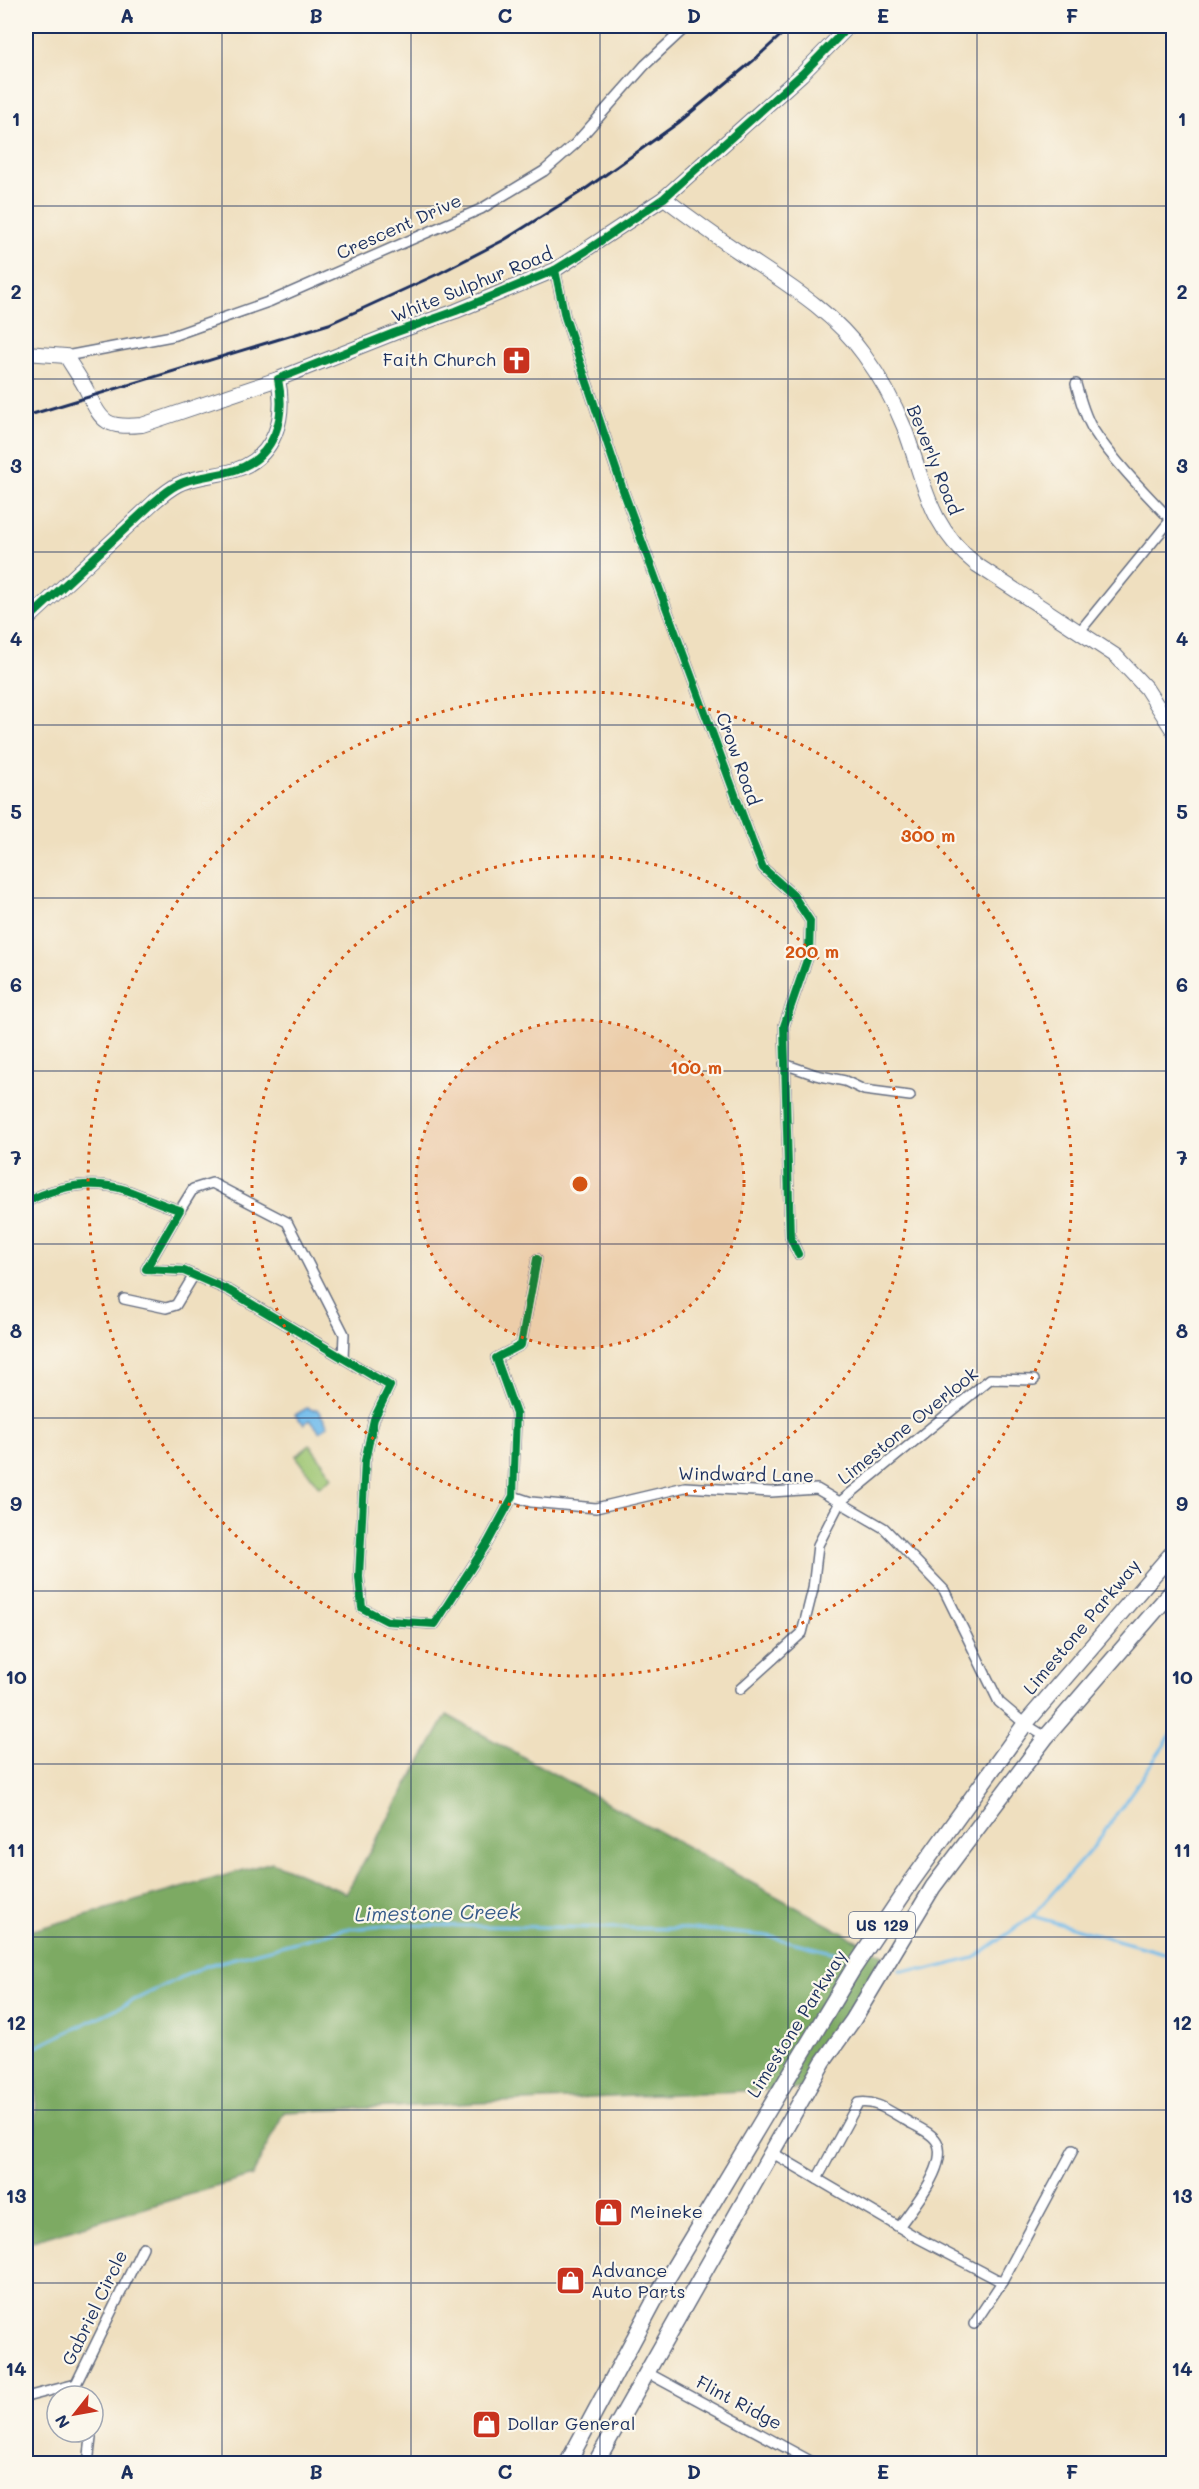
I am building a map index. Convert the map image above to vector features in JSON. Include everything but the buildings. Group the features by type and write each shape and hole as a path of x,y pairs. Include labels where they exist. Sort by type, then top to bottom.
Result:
{"main road":[{"name":"Limestone Parkway","path":"567,2463 658,2294 853,1969 912,1881 1025,1724 1173,1551"},
{"name":"US 129","path":"595,2463 823,2062 854,2020 933,1887 1046,1737 1173,1589"},
{"path":"749,2139 771,2152"}],"street":[{"name":"Crescent Drive","path":"66,356 172,336 271,301 481,209 544,171 575,144 645,65 687,26"},
{"name":"White Sulphur Road","path":"66,356 87,391 96,412 109,423 124,426 142,425 278,379 456,311 555,270 664,198 802,74 849,26"},
{"name":"Beverly Road","path":"664,198 791,287 844,330 878,375 890,399 903,426 925,493 946,536 958,550 977,565 1116,656 1146,688 1173,732"},
{"name":"Crow Road","path":"555,270 565,317 623,490 752,841 763,868 793,895 810,921 809,954 784,1026 790,1237 798,1254"},
{"path":"26,353 66,356"},
{"path":"26,621 154,502 178,484 236,470 249,464 267,450 278,428 283,401 278,379"},
{"path":"1076,384 1092,428 1137,485 1172,518 1080,631"},
{"path":"784,1064 816,1075 845,1081 864,1090 910,1096"},
{"path":"343,1358 345,1334 287,1222 212,1183 193,1189 146,1269 184,1271 230,1291 390,1386 374,1419 365,1461 359,1577 362,1608 387,1622 435,1624 488,1542 513,1496 516,1414 496,1358 521,1345 537,1259"},
{"path":"26,1202 71,1185 98,1185 126,1190 180,1210"},
{"path":"124,1299 166,1308 177,1305 194,1275"},
{"name":"Limestone Overlook","path":"840,1502 990,1379 1034,1380"},
{"name":"Windward Lane","path":"513,1496 531,1502 596,1508 685,1487 771,1492 817,1489 884,1528 944,1590 999,1702 1025,1724 1046,1737"},
{"path":"740,1689 801,1633 813,1589 818,1545 840,1502"},
{"path":"817,2179 858,2103 875,2103 912,2124 938,2143 940,2156 936,2171 899,2227"},
{"path":"974,2324 1002,2282 1073,2150"},
{"path":"771,2152 899,2227 1002,2282"},
{"name":"Gabriel Circle","path":"76,2384 143,2247"},
{"name":"Flint Ridge","path":"646,2372 816,2463"},
{"name":"Gabriel Circle","path":"26,2397 45,2392"},
{"path":"88,2463 90,2444"}],"green space":[{"path":"310,1445 333,1477 319,1487 296,1456"},
{"path":"447,1715 883,1955 806,2088 284,2112 252,2176 26,2243 26,2137 35,2131 37,2081 26,2078 26,1932 272,1862 346,1893"}],"water":[{"path":"307,1408 317,1409 328,1425 320,1432 310,1420 304,1424 295,1415"}],"waterway":[{"path":"899,1970 927,1970 974,1958 1032,1916 1095,1845 1174,1731"},
{"name":"Limestone Creek","path":"1032,1916 1174,1956"},
{"name":"Limestone Creek","path":"26,2052 205,1966 345,1929 400,1925 695,1929 767,1936 836,1953"}],"railway":[{"path":"26,416 329,324 440,273 504,240 584,190 678,123 791,26"}],"cycle path":[{"path":"26,621 168,491 190,480 235,470 260,456 269,446 279,421 278,379 456,311 555,270 586,251 664,198 802,74 849,26"},
{"path":"555,270 565,317 623,490 752,841 763,868 793,895 810,921 809,954 784,1026 790,1237 798,1254"},
{"path":"26,1202 62,1188 100,1185 126,1190 180,1210 146,1269 184,1271 230,1291 390,1386 374,1419 365,1461 359,1577 362,1608 387,1621 435,1624 488,1542 513,1496 516,1414 496,1358 521,1345 537,1259"}],"place":[{"name":"Faith Church","path":"517,360"},
{"name":"Meineke","path":"609,2212"},
{"name":"Advance Auto Parts","path":"570,2281"},
{"name":"Dollar General","path":"486,2424"}]}
